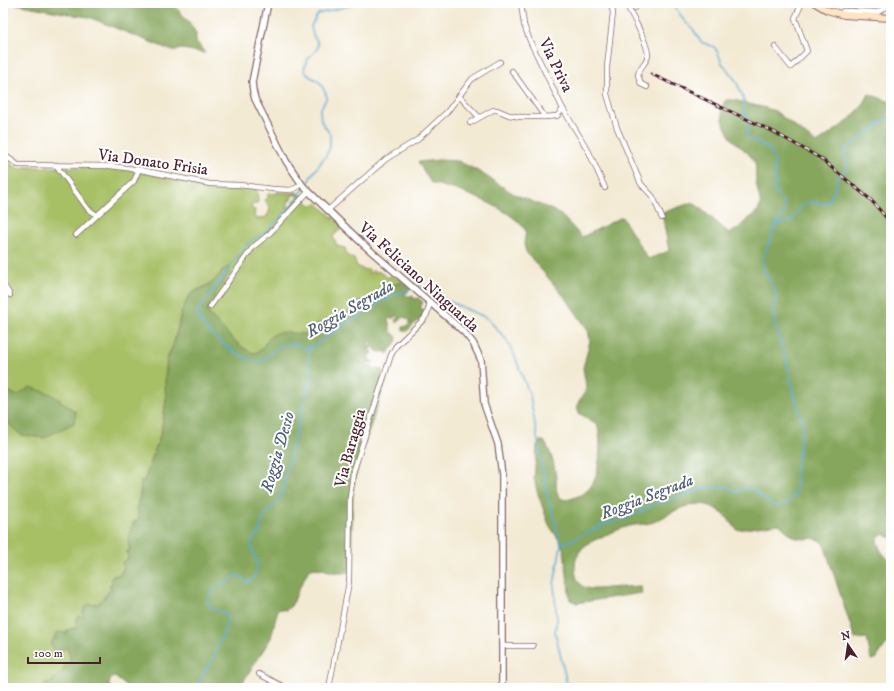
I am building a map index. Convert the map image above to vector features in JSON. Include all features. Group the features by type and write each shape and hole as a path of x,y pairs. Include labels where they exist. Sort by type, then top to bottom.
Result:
{"main road":[{"path":"815,3 827,10 840,14 891,18"}],"street":[{"name":"Via Feliciano Ninguarda","path":"268,3 252,82 253,91 255,99 286,161 305,188 364,245 464,332 473,343 481,360 484,404 498,444 502,475 502,688"},
{"name":"Via Priva","path":"521,3 524,25 530,41 563,109 556,116 546,117"},
{"path":"611,3 613,13 607,67 607,94 617,128 641,184 653,197 662,218"},
{"path":"626,3 647,48 648,55 638,75 641,84 647,87"},
{"path":"632,3 635,8 640,3"},
{"path":"775,47 791,68 807,51 795,18 802,3"},
{"path":"840,14 844,11 878,12 885,8 886,3"},
{"path":"328,210 386,159 417,140 447,112 472,79 500,62"},
{"path":"512,71 546,117"},
{"path":"459,96 479,117"},
{"path":"563,109 589,152 605,188"},
{"path":"470,123 493,110 498,110 509,115 521,117 546,117"},
{"name":"Via Donato Frisia","path":"3,154 18,165 111,166 139,169 210,184 290,190 305,188"},
{"path":"56,165 88,209 97,215"},
{"path":"76,235 134,181 139,169"},
{"path":"210,307 254,247 269,234 305,188"},
{"path":"3,284 10,295"},
{"name":"Via Baraggia","path":"328,688 349,582 350,498 353,473 391,355 396,346 424,319 430,302"},
{"path":"502,646 533,646"},
{"path":"259,674 286,688"}],"green space":[{"path":"11,3 172,3 189,22 196,33 196,41 205,53 182,49 173,51 89,17"},
{"path":"869,94 891,102 891,538 883,534 879,536 877,541 881,551 891,563 891,640 876,659 871,660 867,638 855,639 824,545 821,542 815,539 797,538 779,524 737,530 724,515 716,509 700,504 686,506 653,522 625,527 593,541 579,552 575,565 576,573 577,579 584,587 594,589 641,586 642,593 577,603 570,600 564,550 549,525 534,478 537,446 540,441 544,441 551,454 555,469 557,492 562,499 571,499 586,492 593,483 596,475 600,448 599,431 597,424 579,413 577,406 585,392 586,386 583,368 590,341 588,330 567,300 526,252 524,244 526,231 518,222 508,214 483,200 431,183 418,162 439,160 458,161 478,171 514,194 555,211 562,216 582,237 622,217 648,259 669,251 662,213 693,202 729,233 739,228 760,207 755,163 749,155 732,139 723,120 722,109 726,100 733,100 775,111 816,143 848,121 863,105"},
{"path":"3,159 19,169 25,167 126,168 173,179 203,189 231,186 256,189 258,202 251,205 252,209 255,210 254,216 258,219 267,216 269,212 270,207 265,200 269,198 267,195 270,193 277,194 277,192 292,193 296,191 295,192 298,193 298,195 292,195 287,207 292,206 301,195 306,197 305,201 312,205 317,203 342,226 342,229 333,237 337,246 345,248 348,255 354,259 357,266 364,270 369,269 369,274 373,270 375,273 378,271 389,278 391,275 392,277 401,279 402,282 393,285 388,292 381,293 368,301 349,308 352,311 335,320 317,324 313,331 302,334 280,333 273,335 256,353 250,352 239,346 207,313 209,305 230,271 189,296 181,314 174,343 167,359 165,387 166,401 161,433 144,481 141,481 140,496 137,506 139,519 133,523 128,541 130,550 127,551 128,560 119,576 113,576 112,585 110,585 111,589 98,604 94,603 85,617 76,620 77,628 72,628 51,645 53,649 67,647 71,661 64,667 64,670 53,679 53,683 46,684 44,688 3,688"},
{"path":"230,266 230,271 207,310 233,339 242,347 253,353 260,351 270,337 277,333 283,332 302,334 313,331 317,324 335,320 336,314 340,311 346,313 352,311 349,308 353,305 359,304 359,301 368,301 381,293 388,292 392,285 402,282 407,284 410,289 404,296 413,296 414,299 418,298 423,302 420,308 425,310 423,316 406,332 403,330 403,327 410,325 411,323 408,323 411,321 404,317 397,323 395,320 398,316 396,315 394,318 389,318 388,321 390,324 390,331 396,336 397,340 388,354 385,352 387,349 384,352 378,352 371,345 373,342 367,342 372,348 368,349 373,353 368,356 371,361 374,362 372,364 363,360 359,362 367,363 367,366 382,370 386,381 360,457 353,489 351,571 339,573 317,568 308,571 291,606 286,610 278,609 271,638 239,688 126,688 126,686 115,677 111,678 109,684 112,688 44,688 46,684 53,683 53,679 64,670 64,667 71,661 67,647 64,650 59,649 58,653 53,653 51,642 54,638 57,640 54,635 60,632 67,634 67,630 77,628 76,620 78,616 84,617 83,612 86,606 89,604 98,604 101,601 111,589 109,585 112,585 111,578 117,575 119,576 124,568 122,562 128,559 127,551 130,550 128,541 133,523 139,519 137,506 140,496 141,481 144,481 161,433 166,401 165,378 167,359 174,343 181,314 187,300 194,292 212,283 222,271"},
{"path":"30,387 51,394 76,412 74,423 44,438 21,435 3,419 3,388 17,396"}],"waterway":[{"name":"Roggia Segrada","path":"307,186 311,176 327,154 330,147 330,134 321,121 320,110 327,97 324,89 317,80 310,77 304,70 307,60 318,46 311,26 318,14 359,3"},
{"path":"561,545 605,524 625,519 654,505 705,488 727,487 737,492 745,488 753,490 774,506 781,506 796,494 796,471 803,424 793,392 787,362 775,325 773,310 776,296 775,291 763,267 763,258 776,225 784,213 785,206 775,191 774,159 768,149 746,136 749,125 743,97 736,81 722,63 714,47 701,42 693,29 685,22 674,3"},
{"path":"776,225 791,221 801,207 806,203 827,203 834,192 838,177 848,167 845,158 845,150 880,124 891,118"},
{"name":"Roggia Segrada","path":"304,189 287,211 268,230 247,244 197,312 200,320 206,328 221,343 240,355 257,362 266,358 279,346 285,344 294,344 309,349"},
{"name":"Roggia Segrada","path":"414,287 417,286 425,288 450,302 487,318 506,339 514,354 530,396 547,493 561,545 554,585 557,620 555,632 568,688"},
{"name":"Roggia Segrada","path":"309,349 380,302 411,288"},
{"name":"Roggia Desio","path":"195,688 214,654 222,637 228,618 222,612 213,609 208,605 209,596 218,585 229,582 236,575 241,577 247,583 253,579 256,573 257,564 251,542 259,532 264,516 277,503 283,490 293,443 310,382 311,374 309,349"}],"railway":[{"path":"651,74 772,131 820,158 871,200 891,223"}]}
